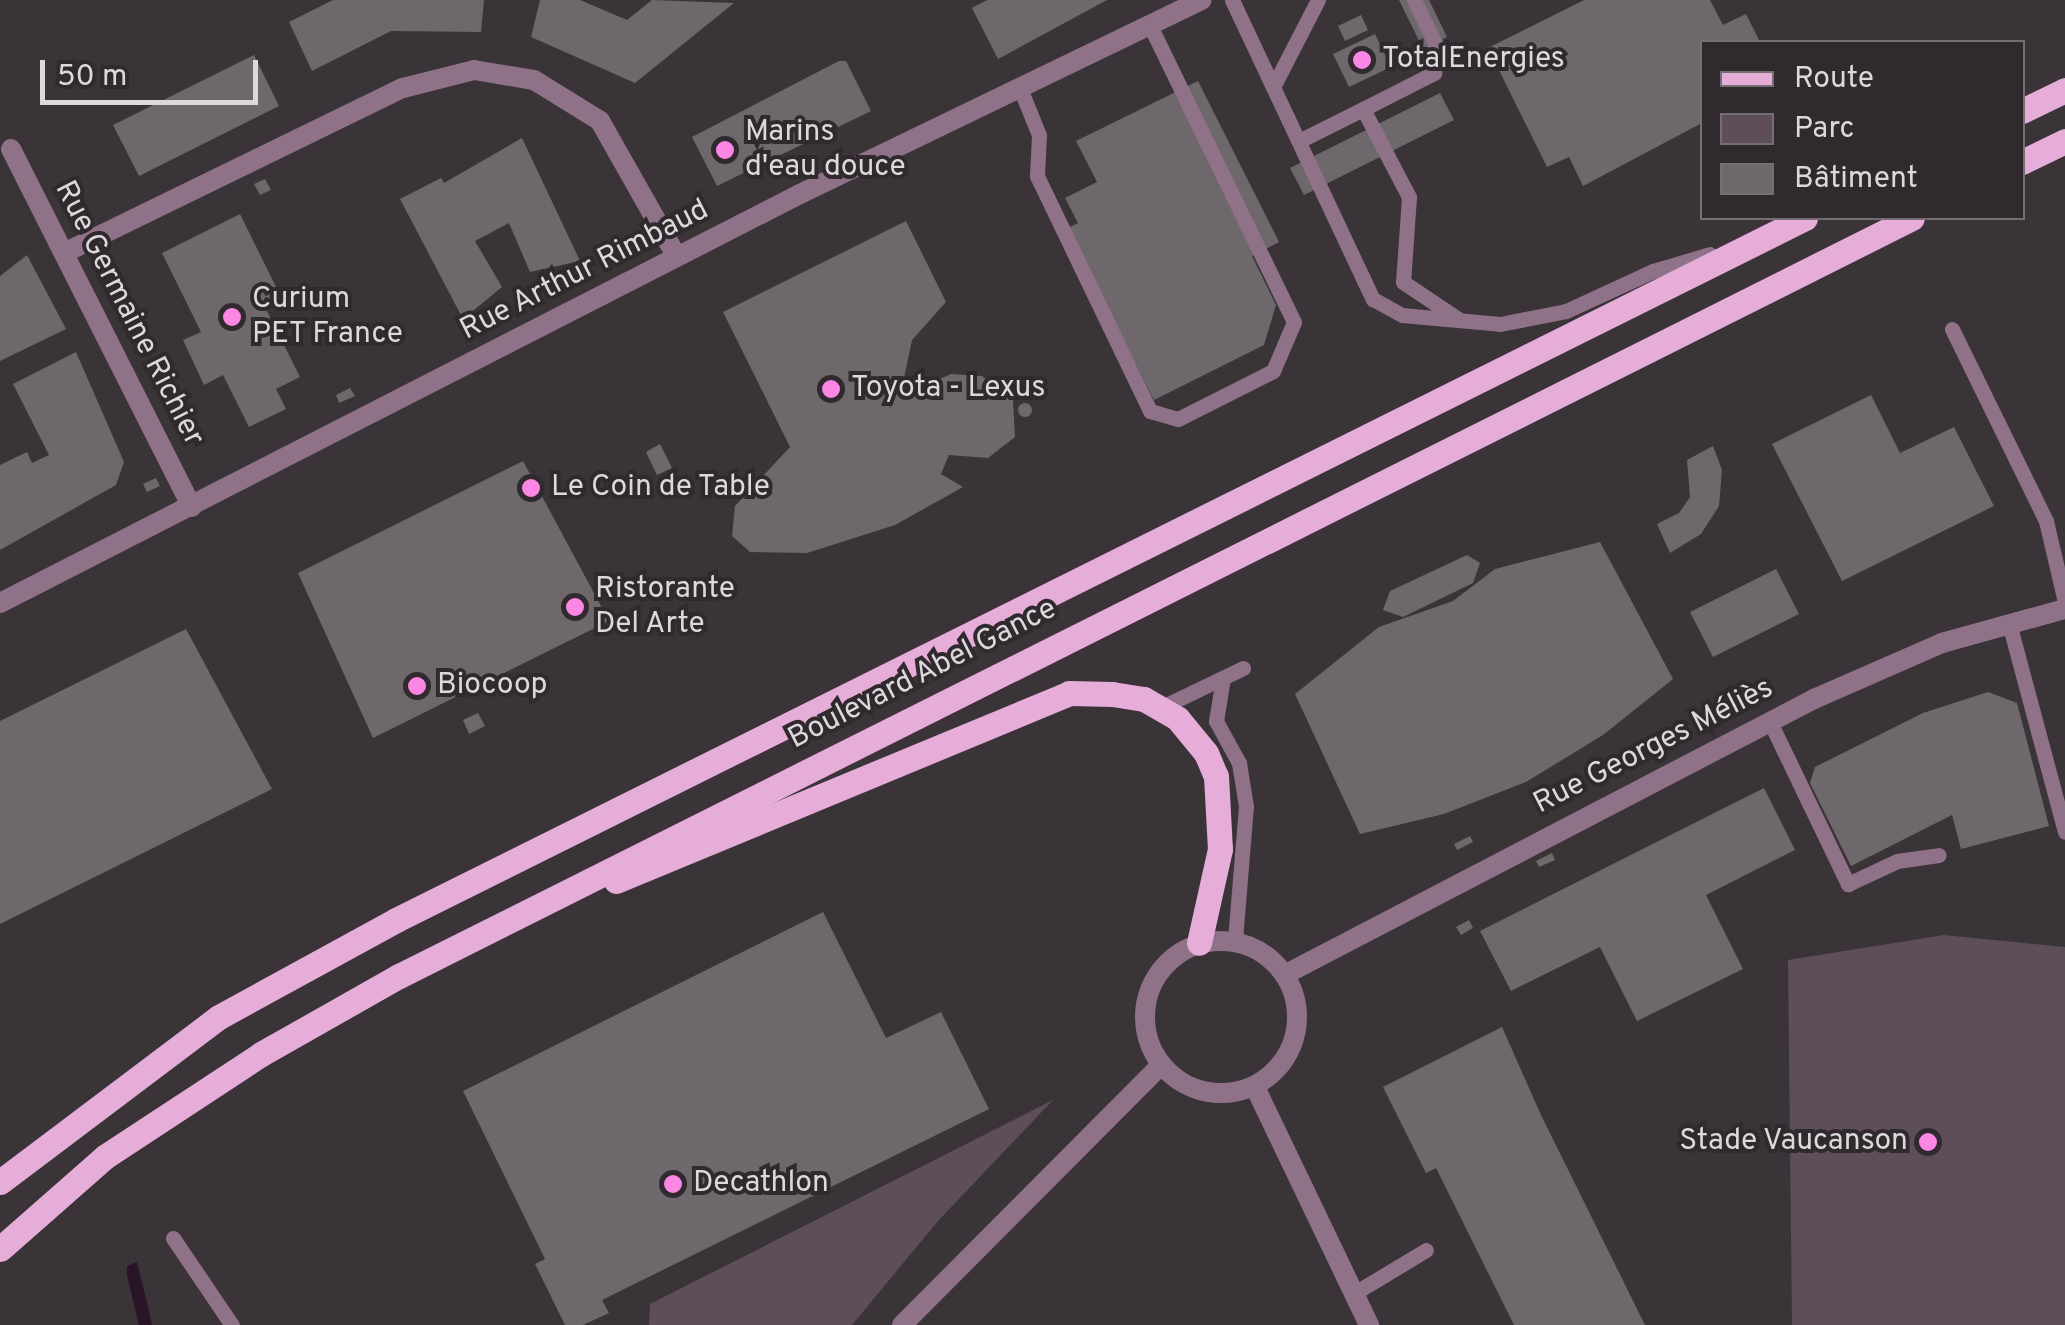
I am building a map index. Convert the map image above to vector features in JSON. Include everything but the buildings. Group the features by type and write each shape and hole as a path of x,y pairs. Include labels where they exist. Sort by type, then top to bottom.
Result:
{"main road":[{"path":"2025,110 2065,90"},
{"path":"2025,161 2065,141"},
{"name":"Boulevard Abel Gance","path":"0,1182 219,1016 396,920 1802,220"},
{"name":"Boulevard Abel Gance","path":"0,1250 106,1156 261,1054 489,928 1908,220"},
{"path":"489,928 738,834 1069,693 1112,694 1162,707 1206,752 1222,810 1213,894 1198,943"}],"street":[{"name":"Rue Arthur Rimbaud","path":"0,603 677,257 1202,0"},
{"path":"64,253 403,88 474,70 534,80 600,120 677,257"},
{"name":"Rue Germaine Richier","path":"12,149 192,507"},
{"name":"Rue Georges Méliès","path":"1286,974 1885,666 2065,606"},
{"path":"1235,941 1255,947 1286,974 1298,1004 1296,1037 1281,1066 1254,1087 1204,1092 1161,1065 1146,1036 1145,1003 1158,972 1198,943 1235,941"},
{"path":"902,1325 1161,1065"},
{"path":"1254,1087 1368,1325"}],"lane":[{"path":"1273,86 1318,0"},
{"path":"1299,141 1434,73 1435,43 1414,0"},
{"path":"1235,4 1373,299 1402,315 1500,324 1566,311 1653,271 1758,241"},
{"path":"1020,88 1039,135 1038,176 1150,411 1178,418 1273,371 1294,322 1150,25"},
{"path":"1363,109 1409,197 1403,282 1462,321"},
{"path":"1952,329 2046,521 2065,606"},
{"path":"2009,623 2065,832"},
{"path":"1162,707 1244,668"},
{"path":"1223,678 1216,720 1239,763 1246,806 1235,941"},
{"path":"1771,724 1848,884 1897,861 1938,856"},
{"path":"173,1238 232,1325"},
{"path":"1353,1294 1426,1250"}],"green space":[{"name":"Stade Vaucanson","path":"1944,935 2065,947 2065,1325 1792,1325 1788,960"},
{"path":"1053,1100 939,1220 852,1325 649,1325 650,1304"}],"shaded area":[{"path":"137,1262 152,1325 139,1325 127,1275 127,1266"}],"place":[{"name":"TotalEnergies","path":"1362,60"},
{"name":"Marins d'eau douce","path":"725,150"},
{"name":"Curium PET France","path":"232,317"},
{"name":"Toyota - Lexus","path":"831,389"},
{"name":"Le Coin de Table","path":"531,488"},
{"name":"Ristorante Del Arte","path":"575,607"},
{"name":"Biocoop","path":"417,686"},
{"name":"Stade Vaucanson","path":"1928,1142"},
{"name":"Decathlon","path":"673,1184"}]}
